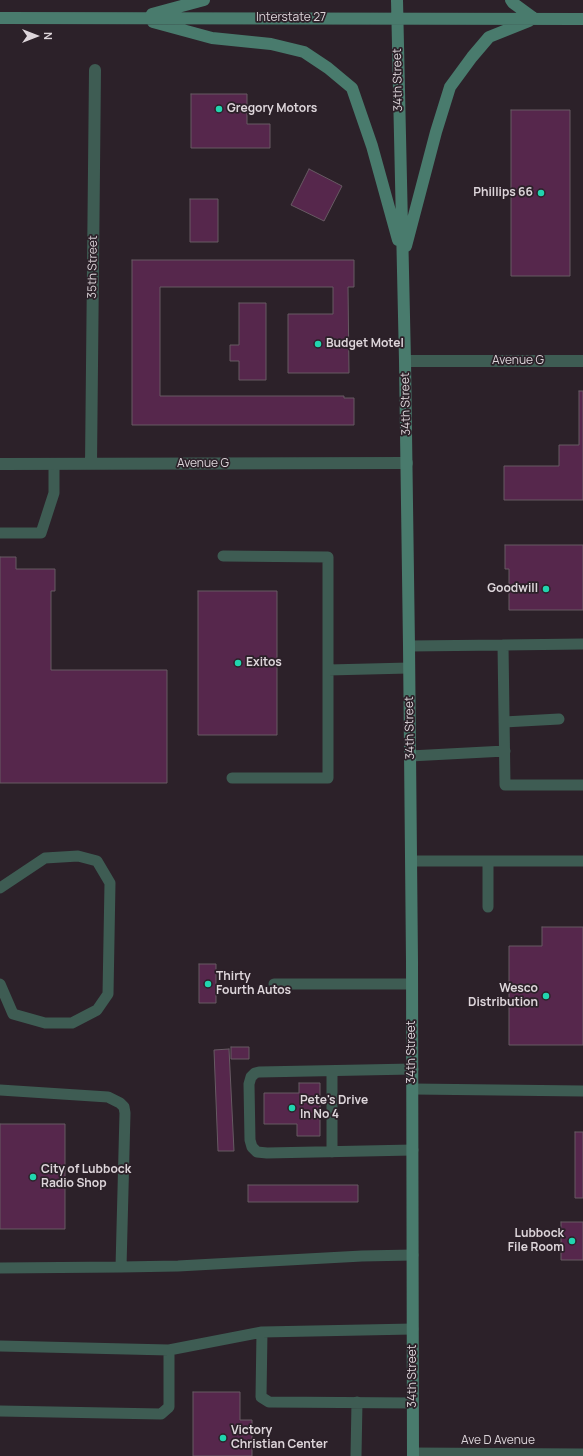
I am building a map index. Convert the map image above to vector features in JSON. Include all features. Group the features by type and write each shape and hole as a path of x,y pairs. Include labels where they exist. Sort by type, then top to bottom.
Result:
{"main road":[{"path":"136,18 204,0"},
{"name":"34th Street","path":"397,0 405,361 409,646 412,984 413,1455"},
{"path":"511,0 535,19"},
{"name":"Interstate 27","path":"0,18 583,19"},
{"path":"136,18 212,38 271,44 304,52 328,68 352,88 372,146 403,259"},
{"path":"403,259 436,132 450,87 489,37 535,19"}],"street":[{"name":"35th Street","path":"91,464 95,70"},
{"name":"Avenue G","path":"405,361 583,361"},
{"name":"Avenue G","path":"0,464 406,463"}],"lane":[{"path":"0,533 41,533 54,493 54,464"},
{"path":"223,556 328,557 328,778 232,778"},
{"path":"409,646 583,644"},
{"path":"503,645 505,785 583,785"},
{"path":"328,670 409,668"},
{"path":"504,722 559,719"},
{"path":"410,756 505,751"},
{"path":"0,888 45,858 78,856 97,861 110,883 108,994 97,1010 72,1023 45,1023 13,1014 0,984"},
{"path":"411,861 583,861"},
{"path":"488,861 488,907"},
{"path":"274,984 412,984"},
{"path":"412,1069 259,1072 251,1077 249,1084 250,1140 252,1147 257,1152 412,1150"},
{"path":"332,1071 332,1152"},
{"path":"412,1089 583,1091"},
{"path":"0,1090 108,1097 120,1103 124,1108 121,1267"},
{"path":"0,1268 178,1266 362,1256 412,1255"},
{"path":"0,1346 169,1350 262,1332 413,1329"},
{"path":"262,1332 261,1397 269,1402 413,1402"},
{"path":"0,1411 161,1414 169,1407 169,1350"},
{"path":"356,1456 357,1402"},
{"name":"Ave D Avenue","path":"413,1455 583,1454"}],"building":[{"name":"Gregory Motors","path":"191,94 247,94 247,124 270,124 270,148 191,148"},
{"name":"Phillips 66","path":"511,110 570,110 570,276 511,276"},
{"path":"309,169 342,186 324,221 291,205"},
{"path":"190,199 218,199 218,242 190,242"},
{"name":"Budget Motel","path":"132,260 354,260 354,287 348,287 349,373 288,373 288,314 333,314 333,287 160,287 160,396 344,396 344,398 354,398 354,425 132,425"},
{"path":"239,303 266,303 266,380 239,380 239,361 230,361 230,345 239,345"},
{"path":"579,391 583,391 583,500 504,500 504,466 559,466 559,445 579,445"},
{"name":"Goodwill","path":"505,545 583,545 583,610 509,610 509,569 505,569"},
{"path":"0,557 16,557 16,569 55,569 55,591 51,591 51,670 167,670 167,783 0,783"},
{"name":"Exitos","path":"198,591 277,591 277,735 198,735"},
{"name":"Wesco Distribution","path":"542,927 583,927 583,1045 509,1045 509,946 542,946"},
{"name":"Thirty Fourth Autos","path":"199,964 216,964 216,1003 199,1003"},
{"path":"231,1047 249,1047 249,1059 231,1059"},
{"path":"229,1049 234,1151 218,1151 214,1050"},
{"name":"Pete's Drive In No 4","path":"299,1083 320,1083 320,1136 297,1136 297,1124 264,1124 264,1093 299,1093"},
{"name":"City of Lubbock Radio Shop","path":"0,1124 65,1124 65,1229 0,1229"},
{"path":"575,1132 583,1132 583,1198 575,1198"},
{"path":"248,1185 358,1185 358,1202 248,1202"},
{"name":"Lubbock File Room","path":"561,1222 583,1222 583,1260 561,1260"},
{"name":"Victory Christian Center","path":"193,1392 240,1392 240,1420 252,1420 252,1456 193,1456"}],"place":[{"name":"Gregory Motors","path":"219,109"},
{"name":"Phillips 66","path":"541,193"},
{"name":"Budget Motel","path":"318,344"},
{"name":"Goodwill","path":"546,589"},
{"name":"Exitos","path":"238,663"},
{"name":"Thirty Fourth Autos","path":"208,984"},
{"name":"Wesco Distribution","path":"546,996"},
{"name":"Pete's Drive In No 4","path":"292,1108"},
{"name":"City of Lubbock Radio Shop","path":"33,1177"},
{"name":"Lubbock File Room","path":"572,1241"},
{"name":"Victory Christian Center","path":"223,1438"}]}
